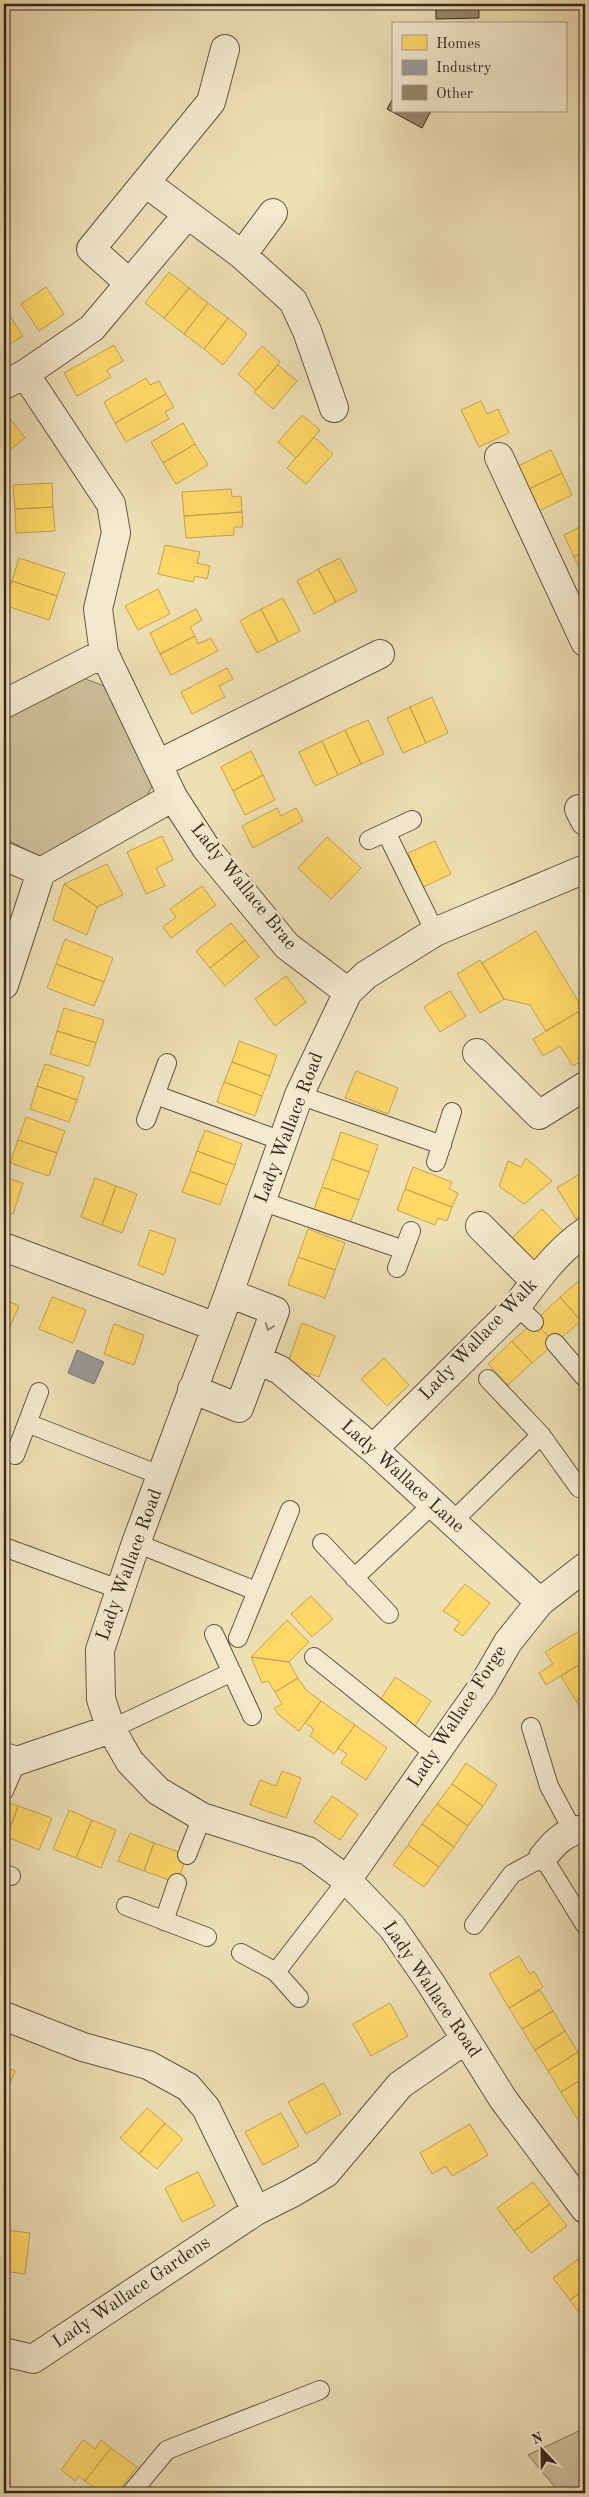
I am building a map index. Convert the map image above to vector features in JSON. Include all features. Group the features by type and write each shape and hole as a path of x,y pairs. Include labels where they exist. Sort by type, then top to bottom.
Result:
{"street":[{"path":"129,283 91,249 211,102 225,49"},
{"path":"146,183 242,254 293,301 307,331 334,408"},
{"path":"242,254 273,213"},
{"path":"14,379 92,328 187,215"},
{"name":"Lady Wallace Brae","path":"14,379 111,504 116,533 98,609 104,653 173,797 206,848 287,946 348,992"},
{"path":"499,457 582,625"},
{"path":"4,704 104,653"},
{"path":"158,764 380,654"},
{"path":"4,985 41,872 173,797"},
{"path":"4,856 41,872"},
{"name":"Lady Wallace Road","path":"581,2194 503,2099 392,1927 348,1880 308,1851 202,1816 158,1791 130,1762 111,1730 101,1699 100,1650 136,1543 229,1293 299,1095 348,992 366,975 434,932 585,869"},
{"path":"477,1053 539,1115 585,1086"},
{"path":"480,1226 535,1281"},
{"name":"Lady Wallace Walk","path":"373,1449 525,1314 535,1281 576,1238 585,1232"},
{"path":"4,1247 216,1327"},
{"path":"192,1389 238,1408 258,1360 275,1311 229,1293"},
{"name":"Lady Wallace Lane","path":"258,1360 280,1370 373,1449 540,1602"},
{"name":"Lady Wallace Forge","path":"348,1880 482,1686 508,1642 540,1602 585,1568"},
{"path":"10,1759 111,1730"},
{"path":"543,1857 556,1841 579,1830"},
{"path":"4,2016 83,2047 148,2065 188,2087 206,2108 256,2211"},
{"name":"Lady Wallace Gardens","path":"4,2352 33,2359 256,2211 326,2173 400,2085 465,2040"}],"lane":[{"path":"369,840 412,820"},
{"path":"386,832 434,932"},
{"path":"146,1120 167,1063"},
{"path":"156,1095 282,1141"},
{"path":"299,1095 442,1145"},
{"path":"436,1162 452,1112"},
{"path":"261,1201 404,1250"},
{"path":"397,1268 412,1231"},
{"path":"555,1344 585,1378"},
{"path":"488,1379 542,1435 579,1488"},
{"path":"15,1455 39,1392"},
{"path":"27,1423 162,1476"},
{"path":"354,1578 443,1513 542,1435"},
{"path":"238,1638 290,1510"},
{"path":"136,1543 256,1591"},
{"path":"322,1543 389,1614"},
{"path":"4,1547 121,1590"},
{"path":"214,1634 252,1716"},
{"path":"314,1657 435,1754"},
{"path":"111,1730 232,1672"},
{"path":"531,1727 549,1786 579,1830"},
{"path":"4,1791 10,1759"},
{"path":"187,1855 202,1816"},
{"path":"474,1925 512,1874 543,1857 585,1924"},
{"path":"276,1972 348,1880"},
{"path":"164,1921 177,1883"},
{"path":"126,1906 207,1937"},
{"path":"241,1953 276,1972 299,1998"},
{"path":"130,2493 167,2450 320,2390"}],"shaded area":[{"path":"83,678 107,687 156,777 143,805 40,857 4,838 4,719"},
{"path":"585,2428 585,2493 560,2493 528,2455"}],"building: Homes":[{"path":"169,272 189,288 164,318 145,303"},
{"path":"46,287 64,314 39,331 21,304"},
{"path":"189,288 208,303 184,334 164,318"},
{"path":"208,303 228,318 204,349 184,334"},
{"path":"4,307 23,336 4,348"},
{"path":"228,318 247,334 223,365 204,349"},
{"path":"114,345 123,361 107,370 111,377 77,396 64,373"},
{"path":"262,346 280,362 256,390 238,374"},
{"path":"278,365 297,381 273,409 254,392"},
{"path":"146,378 150,385 159,381 166,394 115,423 104,402"},
{"path":"166,394 174,407 165,412 169,419 126,442 115,423"},
{"path":"481,401 487,414 498,409 509,433 479,447 461,410"},
{"path":"5,412 25,438 6,453 4,450"},
{"path":"302,415 320,430 296,458 278,442"},
{"path":"183,423 195,444 163,463 151,442"},
{"path":"314,437 333,454 306,484 287,468"},
{"path":"195,444 208,465 176,484 163,463"},
{"path":"551,450 562,473 529,489 518,466"},
{"path":"562,473 572,495 539,511 529,489"},
{"path":"52,483 53,507 15,509 13,485"},
{"path":"231,489 232,497 241,496 242,512 184,516 182,492"},
{"path":"53,507 55,531 16,533 15,509"},
{"path":"242,512 243,527 234,527 234,535 186,538 184,516"},
{"path":"585,524 585,551 574,557 564,535"},
{"path":"165,545 200,552 197,563 210,566 207,579 195,576 193,582 158,574"},
{"path":"585,551 585,579 574,557"},
{"path":"19,558 65,573 57,596 12,581"},
{"path":"340,558 357,591 336,602 318,569"},
{"path":"318,569 336,602 314,614 297,581"},
{"path":"12,581 57,596 49,620 4,605"},
{"path":"158,589 170,614 138,630 125,606"},
{"path":"283,598 300,631 278,642 261,609"},
{"path":"196,609 202,620 190,627 195,636 160,654 150,633"},
{"path":"261,609 278,642 257,653 240,621"},
{"path":"195,636 198,644 211,638 218,651 171,675 160,654"},
{"path":"227,668 233,679 219,686 225,697 192,714 181,692"},
{"path":"432,697 448,733 426,743 410,707"},
{"path":"410,707 426,743 403,753 387,718"},
{"path":"368,720 384,754 361,764 345,730"},
{"path":"345,730 361,764 338,775 322,741"},
{"path":"322,741 338,775 315,786 299,752"},
{"path":"251,751 263,775 233,791 221,767"},
{"path":"263,775 275,800 245,815 233,791"},
{"path":"277,808 281,816 296,808 303,821 253,848 242,826"},
{"path":"162,836 173,860 156,868 165,886 146,894 127,852"},
{"path":"327,837 361,868 331,899 298,868"},
{"path":"435,841 451,874 423,887 408,853"},
{"path":"107,864 123,895 97,907 64,884"},
{"path":"64,884 97,907 87,935 53,920"},
{"path":"202,886 216,905 171,938 163,927 176,917 170,909"},
{"path":"231,923 245,940 210,968 196,951"},
{"path":"536,931 583,1009 546,1031 530,1005 504,999 482,963"},
{"path":"65,939 113,958 104,982 56,964"},
{"path":"245,940 259,957 225,986 210,968"},
{"path":"480,960 504,999 480,1013 457,974"},
{"path":"56,964 104,982 94,1006 47,988"},
{"path":"286,976 306,1002 275,1026 255,999"},
{"path":"450,991 466,1016 440,1032 424,1007"},
{"path":"64,1008 104,1020 96,1043 57,1031"},
{"path":"583,1009 585,1013 585,1059 573,1066 560,1046 543,1056 533,1039"},
{"path":"57,1031 96,1043 89,1066 50,1054"},
{"path":"239,1041 277,1055 270,1076 232,1062"},
{"path":"232,1062 270,1076 262,1096 224,1082"},
{"path":"45,1064 84,1077 77,1100 37,1086"},
{"path":"356,1071 398,1088 388,1114 345,1098"},
{"path":"224,1082 262,1096 255,1116 217,1102"},
{"path":"37,1086 77,1100 69,1122 30,1109"},
{"path":"26,1117 65,1131 57,1153 18,1140"},
{"path":"205,1130 242,1144 235,1165 197,1151"},
{"path":"341,1132 378,1145 369,1172 332,1159"},
{"path":"18,1140 57,1153 49,1176 10,1163"},
{"path":"197,1151 235,1165 227,1185 190,1171"},
{"path":"526,1158 552,1181 524,1204 499,1186 508,1161 521,1167"},
{"path":"332,1159 369,1172 359,1200 322,1187"},
{"path":"413,1167 452,1182 449,1189 458,1193 452,1207 405,1189"},
{"path":"190,1171 227,1185 220,1205 182,1192"},
{"path":"583,1172 585,1175 585,1213 576,1219 557,1188"},
{"path":"4,1177 23,1183 13,1214 4,1211"},
{"path":"95,1178 116,1186 102,1225 81,1217"},
{"path":"116,1186 137,1194 122,1233 102,1225"},
{"path":"322,1187 359,1200 348,1228 312,1215"},
{"path":"405,1189 452,1207 447,1221 438,1218 435,1225 397,1210"},
{"path":"542,1209 563,1231 533,1261 511,1239"},
{"path":"308,1229 345,1243 335,1270 298,1257"},
{"path":"150,1230 176,1239 164,1275 138,1265"},
{"path":"298,1257 335,1270 325,1298 288,1285"},
{"path":"581,1279 585,1283 585,1317 581,1321 560,1297"},
{"path":"52,1297 86,1310 73,1343 39,1329"},
{"path":"560,1297 581,1321 555,1343 534,1322"},
{"path":"4,1299 19,1306 4,1341"},
{"path":"534,1322 555,1343 532,1363 512,1341"},
{"path":"302,1323 335,1336 319,1377 287,1365"},
{"path":"114,1324 144,1335 134,1365 104,1354"},
{"path":"512,1341 532,1363 508,1385 488,1364"},
{"path":"384,1358 409,1385 387,1406 361,1379"},
{"path":"465,1584 490,1603 463,1636 454,1630 460,1622 443,1611"},
{"path":"311,1596 333,1619 312,1637 291,1614"},
{"path":"287,1620 309,1642 289,1662 251,1657"},
{"path":"581,1630 585,1637 585,1661 546,1685 539,1673 553,1664 545,1652"},
{"path":"251,1657 289,1662 298,1678 275,1692 268,1681 262,1683"},
{"path":"585,1661 585,1695 576,1701 561,1676"},
{"path":"395,1677 431,1701 415,1726 379,1702"},
{"path":"298,1678 306,1690 321,1701 299,1731 279,1715 274,1708 282,1704 275,1692"},
{"path":"585,1695 585,1717 576,1701"},
{"path":"321,1701 355,1725 334,1754 310,1736 314,1729 305,1723"},
{"path":"355,1725 387,1748 366,1780 341,1763 347,1754 338,1748"},
{"path":"466,1763 497,1785 483,1806 452,1784"},
{"path":"282,1771 301,1778 286,1818 250,1805 260,1780 276,1786"},
{"path":"452,1784 483,1806 468,1826 437,1804"},
{"path":"332,1796 358,1814 340,1840 314,1822"},
{"path":"4,1801 18,1806 7,1837 4,1836"},
{"path":"437,1804 468,1826 454,1847 422,1824"},
{"path":"18,1806 52,1818 39,1850 7,1837"},
{"path":"69,1810 92,1820 76,1858 53,1849"},
{"path":"92,1820 116,1830 101,1868 76,1858"},
{"path":"422,1824 454,1847 439,1867 408,1845"},
{"path":"130,1833 154,1843 144,1871 118,1861"},
{"path":"154,1843 187,1855 177,1883 144,1871"},
{"path":"408,1845 439,1867 424,1887 393,1865"},
{"path":"519,1956 530,1974 534,1971 543,1987 509,2008 489,1974"},
{"path":"540,1990 553,2011 522,2029 509,2008"},
{"path":"390,2003 408,2036 371,2056 353,2024"},
{"path":"553,2011 565,2031 535,2050 522,2029"},
{"path":"565,2031 578,2052 548,2071 535,2050"},
{"path":"578,2052 585,2063 585,2077 561,2092 548,2071"},
{"path":"4,2066 15,2071 4,2097"},
{"path":"585,2077 585,2120 580,2123 561,2092"},
{"path":"324,2083 341,2114 306,2134 288,2102"},
{"path":"147,2108 165,2123 139,2154 120,2138"},
{"path":"281,2113 299,2146 263,2165 245,2132"},
{"path":"165,2123 183,2139 157,2169 139,2154"},
{"path":"470,2124 488,2155 452,2176 446,2166 432,2174 420,2153"},
{"path":"198,2172 215,2206 182,2222 165,2188"},
{"path":"533,2182 550,2204 514,2231 497,2208"},
{"path":"550,2204 567,2226 531,2253 514,2231"},
{"path":"5,2230 30,2233 25,2274 4,2271"},
{"path":"585,2254 585,2289 570,2300 553,2278"},
{"path":"585,2289 585,2321 570,2300"},
{"path":"83,2440 95,2449 101,2440 111,2448 85,2481 79,2476 75,2481 61,2470"},
{"path":"111,2448 137,2467 117,2493 101,2493 85,2481"}],"building: Industry":[{"path":"77,1350 104,1362 94,1384 68,1373"}],"building: Other":[{"path":"436,4 479,4 479,18 436,19"},
{"path":"392,100 392,112 387,109"},
{"path":"393,112 430,112 422,128"}]}
